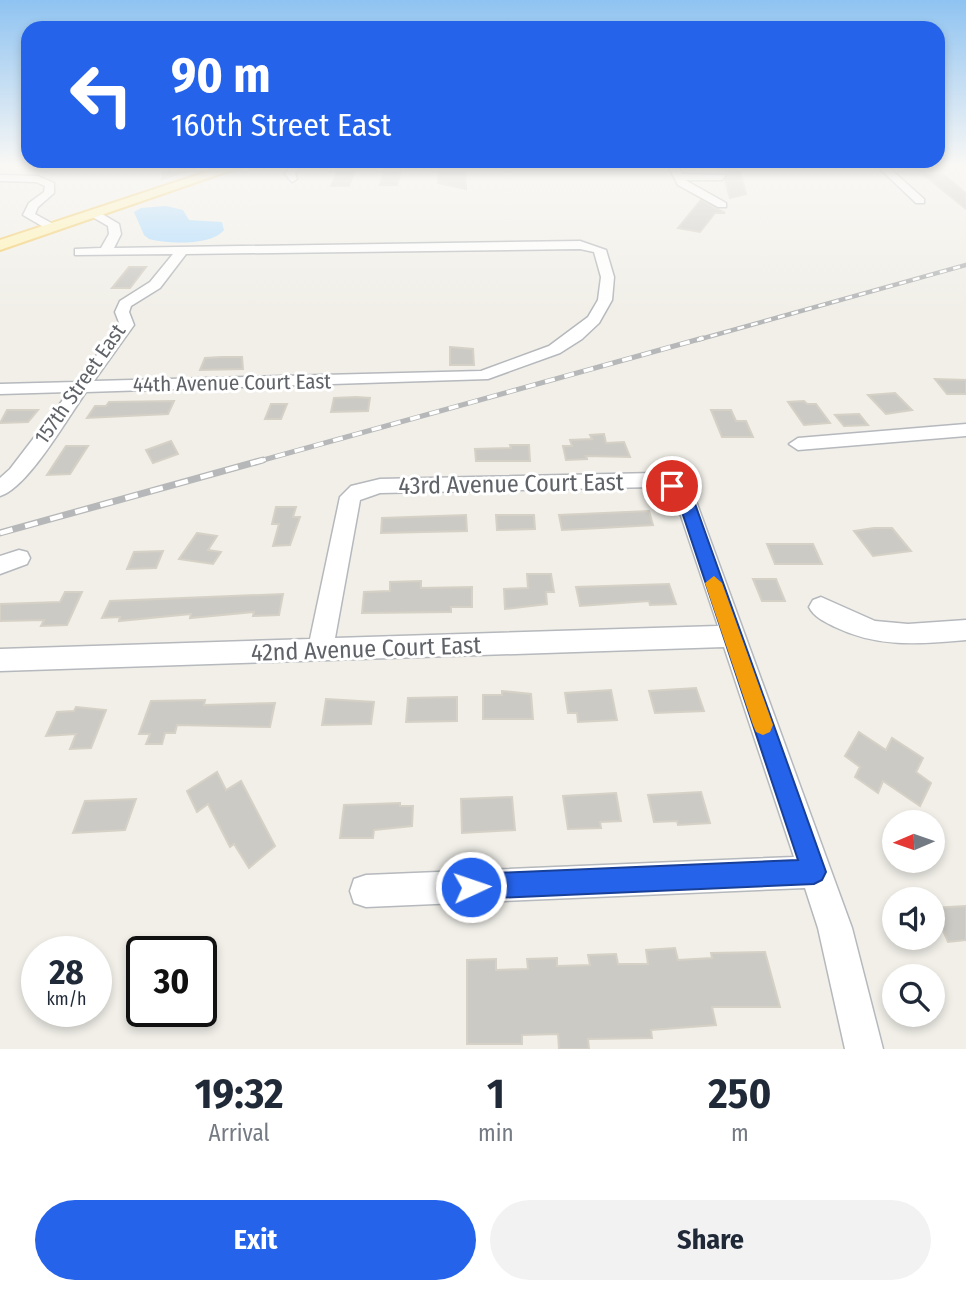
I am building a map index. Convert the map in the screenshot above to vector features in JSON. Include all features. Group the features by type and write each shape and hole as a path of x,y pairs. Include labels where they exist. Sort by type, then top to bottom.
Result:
{"main road":[{"path":"0,245 96,213"}],"street":[{"path":"30,213 29,215 51,227"},
{"path":"93,214 113,224 115,234 106,251"},
{"name":"44th Avenue Court East","path":"0,388 464,379 500,371 542,355 591,323 607,298 610,278 600,250 588,246 182,251"},
{"path":"79,252 182,251"},
{"name":"157th Street East","path":"0,489 17,474 127,325 122,309 125,304 155,285 182,251"},
{"path":"798,444 966,430"},
{"name":"43rd Avenue Court East","path":"320,651 350,497 358,491 380,486 655,480 665,483 686,501 732,636"},
{"path":"821,607 876,634 894,636 966,630"},
{"path":"732,636 835,928 864,1049"},
{"name":"42nd Avenue Court East","path":"0,660 732,636"},
{"path":"366,891 814,872"}],"water":[{"path":"134,213 185,213 189,220 222,222 224,230 209,239 178,243 149,239 144,235"}],"building":[{"path":"690,213 725,213 715,213 700,232 678,228"},
{"path":"129,267 146,267 130,288 112,288"},
{"path":"450,347 473,349 474,365 450,365"},
{"path":"242,357 243,369 200,370 205,358"},
{"path":"935,379 966,380 966,394 947,394"},
{"path":"895,393 912,410 886,414 868,395"},
{"path":"334,398 370,398 368,411 331,412"},
{"path":"174,401 168,414 87,418 95,406 106,406 109,402"},
{"path":"804,401 807,404 816,404 830,423 804,425 788,402"},
{"path":"271,404 287,404 281,419 265,419"},
{"path":"7,410 38,410 28,422 0,423"},
{"path":"711,410 731,410 736,421 746,421 753,437 722,437"},
{"path":"859,414 868,425 844,426 835,415"},
{"path":"604,434 606,443 624,442 630,457 586,456 587,459 566,460 563,446 572,446 570,440 592,439 590,435"},
{"path":"171,441 178,454 153,463 146,450"},
{"path":"510,445 529,445 530,461 476,461 475,449 511,448"},
{"path":"66,446 88,446 70,474 47,475"},
{"path":"276,507 296,507 293,517 300,517 290,545 273,546 279,524 272,524"},
{"path":"649,511 653,525 562,530 559,515"},
{"path":"466,515 467,531 381,533 382,518"},
{"path":"496,515 534,515 535,529 497,530"},
{"path":"892,528 911,551 873,556 854,531"},
{"path":"197,533 217,536 208,550 221,552 213,564 179,559"},
{"path":"767,544 813,544 822,564 775,564"},
{"path":"163,551 156,568 127,569 134,552"},
{"path":"527,574 551,574 554,592 546,592 547,604 505,609 504,589 528,588"},
{"path":"753,579 776,579 785,601 762,601"},
{"path":"421,581 421,588 472,587 472,607 451,607 451,612 362,613 364,592 390,591 390,582"},
{"path":"669,584 676,604 650,605 649,601 580,606 576,587"},
{"path":"65,592 82,592 67,625 41,626 44,620 0,621 0,604 60,602"},
{"path":"283,594 279,615 253,616 254,612 190,618 191,614 119,621 120,617 102,618 110,601"},
{"path":"696,688 704,711 655,713 649,691"},
{"path":"611,690 617,720 578,722 577,713 568,713 565,693"},
{"path":"502,691 531,694 533,719 483,719 483,695 502,695"},
{"path":"457,697 457,721 406,722 408,698"},
{"path":"326,699 374,702 371,724 322,725"},
{"path":"205,700 204,705 275,703 270,727 177,725 175,733 165,733 162,744 146,744 150,734 139,734 151,701"},
{"path":"76,707 106,710 91,748 70,749 76,734 46,736 57,712 74,711"},
{"path":"859,732 886,750 892,738 923,758 916,772 931,783 920,806 883,781 878,793 855,777 860,767 845,756"},
{"path":"217,772 226,790 241,781 275,846 249,868 234,844 230,847 208,804 197,812 187,791"},
{"path":"701,792 710,823 678,825 677,821 654,822 648,795"},
{"path":"616,793 621,821 600,822 601,828 568,829 563,796"},
{"path":"512,797 515,830 462,833 461,799"},
{"path":"136,799 125,830 73,833 85,801"},
{"path":"400,803 400,806 413,806 412,826 374,830 373,838 340,838 344,805"},
{"path":"966,906 966,940 948,942 945,935 945,907"},
{"path":"675,948 678,960 712,958 711,953 765,952 780,1007 712,1007 716,1025 651,1030 652,1038 588,1039 589,1049 559,1049 558,1034 522,1035 522,1044 467,1044 467,960 496,959 496,970 528,969 527,959 557,958 557,966 590,965 588,955 616,954 618,964 648,964 646,950"}],"railway":[{"path":"697,340 966,265"},
{"path":"256,462 703,338"},
{"path":"0,533 263,460"}],"slow traffic":[{"path":"714,583 763,725"}],"route":[{"path":"471,887 814,872 686,501 672,486"}]}
